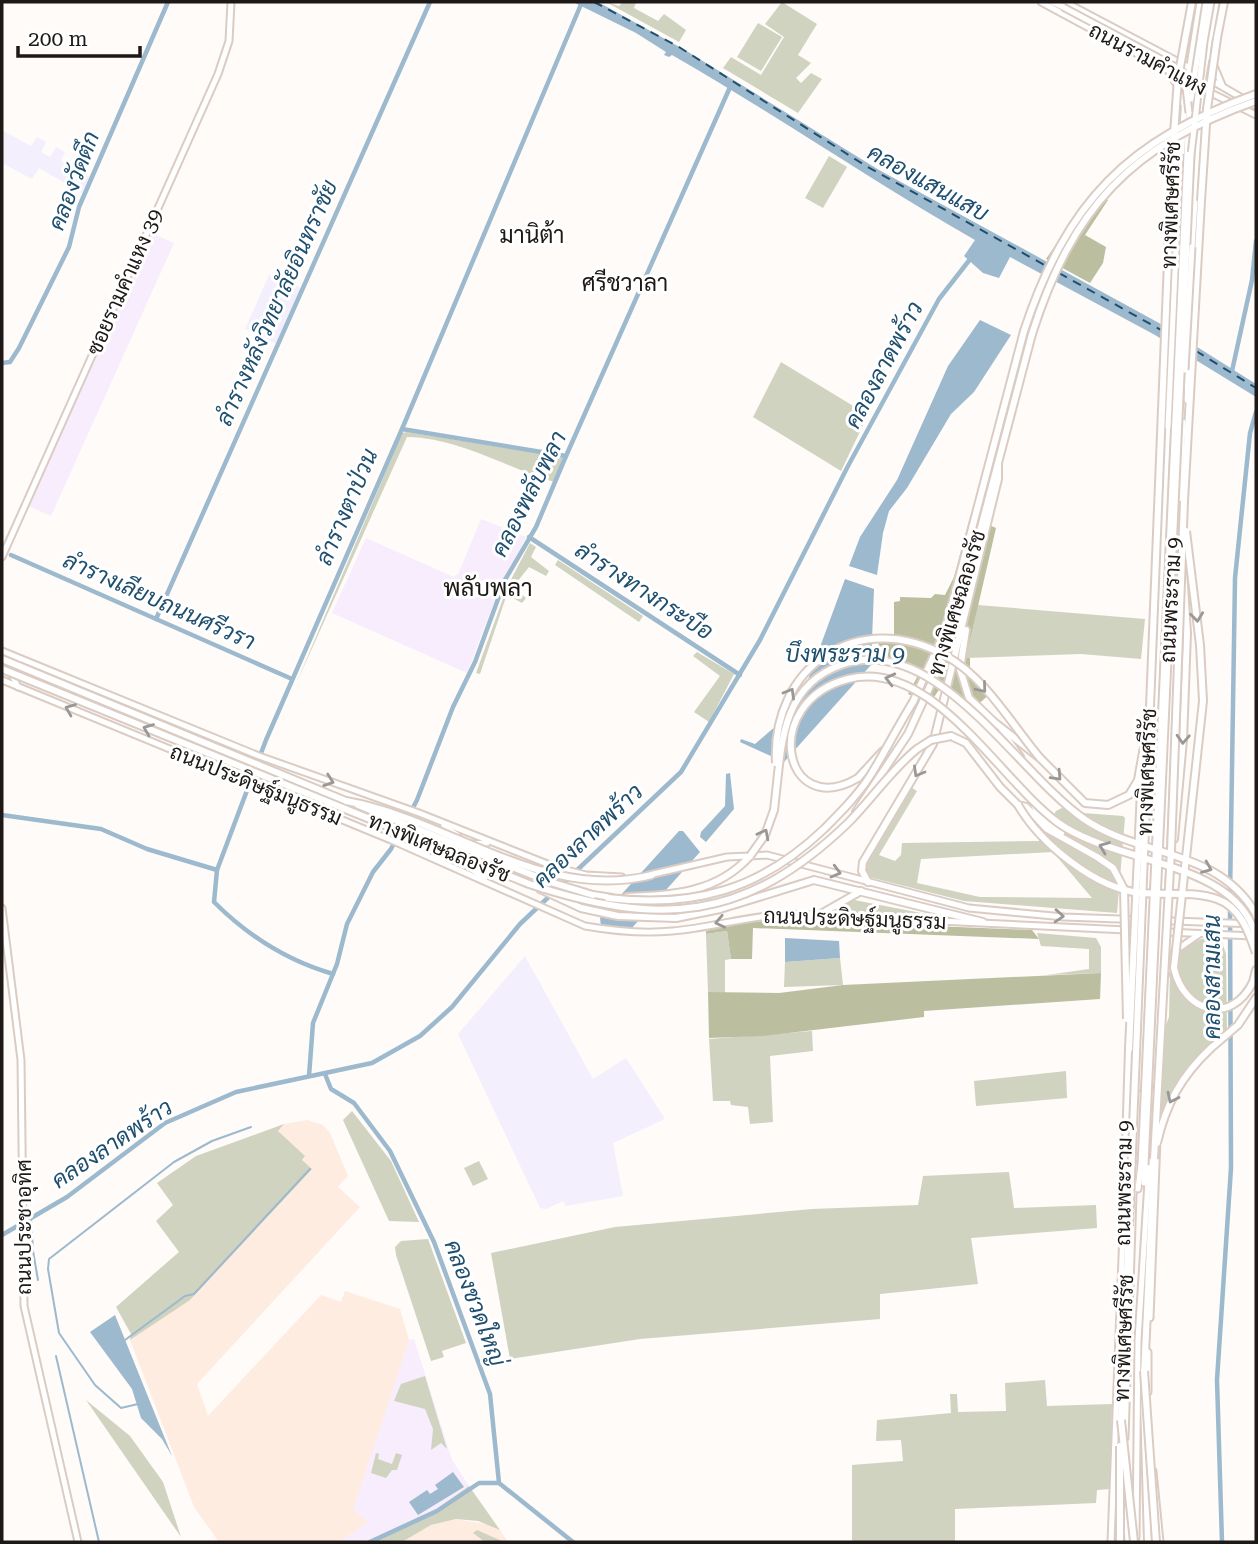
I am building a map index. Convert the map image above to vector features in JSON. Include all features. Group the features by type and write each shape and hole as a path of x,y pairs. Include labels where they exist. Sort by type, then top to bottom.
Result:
{"highway":[{"name":"ทางพิเศษศรีรัช","path":"1132,1542 1121,1420 1172,162 1178,79 1192,2"},
{"name":"ทางพิเศษศรีรัช","path":"1148,1542 1143,1447 1144,1371 1171,851 1184,501 1205,135 1211,74 1224,2"},
{"name":"ทางพิเศษฉลองรัช","path":"2,659 547,881 608,898 682,901 723,892 765,873 798,852 836,817 869,778 913,702 945,631 1024,331 1037,291 1069,229 1096,192 1139,152 1192,119 1256,94"},
{"name":"ทางพิเศษฉลองรัช","path":"2,669 529,884 578,899 632,910 667,911 710,905 742,896 787,873 849,822 908,734 942,660 960,607 998,457 1044,296 1075,232 1101,198 1142,158 1193,127 1256,103"},
{"path":"868,882 862,871 863,862 921,767 940,721 998,479 998,457"},
{"path":"1184,501 1200,645 1203,701 1174,968 1186,996 1203,1007 1214,1009 1223,1009 1242,998 1253,982 1256,970"},
{"path":"1171,851 1179,788 1186,671 1187,603 1177,544"},
{"path":"970,602 961,677 969,698 994,722 1040,758"},
{"path":"777,783 775,750 779,719 796,683 810,666 829,652 853,643 881,639 925,646 963,667 1040,758 1085,803 1095,806 1115,804 1129,795 1138,780 1149,718"},
{"path":"608,898 682,894 709,885 734,872 765,835 774,810 783,733 796,700 824,673 866,659 902,663 939,683 1071,810 1090,823 1218,872 1240,891 1256,914"},
{"path":"883,751 858,778 838,787 827,788 810,783 794,765 790,753 790,733 803,707 823,689 849,678 891,678 931,699 1032,802 1058,823 1102,847 1215,884 1245,912 1256,936"},
{"path":"994,722 1024,762"},
{"path":"849,822 909,755 939,737 951,736 966,743 1000,787 1061,852 1095,879 1138,892 1203,897 1227,905 1243,922 1256,953"},
{"path":"1129,1226 1125,1178 1141,791 1144,765 1153,745"},
{"path":"346,801 391,811 528,866 564,877 614,883 652,875"},
{"path":"1032,802 1039,815 1076,845"},
{"path":"1018,805 1026,807 1048,829 1106,862 1118,875 1125,889 1129,1049"},
{"path":"529,884 581,908 643,918 698,915 814,880 928,911 983,922"},
{"path":"819,915 861,891"},
{"path":"1154,1159 1164,1115 1180,1082 1199,1060 1238,1025 1256,998"},
{"path":"1144,1371 1158,1542"},
{"path":"1115,1541 1121,1420"}],"main road":[{"name":"ซอยรามคำแหง 39","path":"2,558 218,74 229,41 231,2"},
{"name":"ถนนรามคำแหง","path":"1041,2 1163,69 1256,115"},
{"path":"1052,2 1064,5 1174,66 1185,79 1186,111"},
{"name":"ถนนพระราม 9","path":"1132,1542 1143,1165 1187,80 1200,2"},
{"name":"ถนนพระราม 9","path":"1115,1541 1114,1474 1127,1062 1139,993 1145,920 1176,249 1186,111 1206,2"},
{"name":"ถนนพระราม 9","path":"1144,1200 1149,1166 1156,1030 1192,247 1203,76 1214,2"},
{"name":"ถนนพระราม 9","path":"1136,1199 1143,1165 1191,155 1203,41 1214,2"},
{"name":"ถนนรามคำแหง","path":"1064,5 1256,103"},
{"path":"1170,58 1184,51 1194,38"},
{"path":"1208,43 1212,66 1223,87"},
{"path":"1163,69 1179,88 1186,111"},
{"path":"1201,104 1210,97 1220,97"},
{"path":"1167,451 1163,432 1166,366 1168,361 1180,359 1188,368 1185,432 1181,453"},
{"path":"1178,532 1190,525"},
{"name":"ถนนประดิษฐ์มนูธรรม","path":"2,651 262,757 419,813 555,867 586,875 652,875 727,857 767,855 931,901 1011,912 1256,924"},
{"path":"18,687 11,673 14,666 27,662"},
{"name":"ถนนประดิษฐ์มนูธรรม","path":"2,680 423,853 585,926 633,932 673,931 765,915 819,915 983,922 1123,932 1256,936"},
{"path":"423,853 450,860 458,854 461,845 457,835 426,816"},
{"path":"500,887 468,867 465,853 474,842 509,849"},
{"path":"1163,858 1169,877 1169,911 1173,920"},
{"path":"1119,919 1137,905 1146,891"},
{"name":"ถนนประชาอุทิศ","path":"2,908 21,1059 24,1191 22,1256 27,1318 78,1542"},
{"path":"1010,924 1011,912"},
{"path":"1123,932 1133,938 1137,948 1139,993 1150,990 1157,995"},
{"path":"1156,1030 1162,1022 1170,959 1181,944 1201,934"},
{"name":"ถนนพระราม 9","path":"1132,1542 1125,1435 1136,1199 1141,1003 1139,993"},
{"name":"ถนนพระราม 9","path":"1151,1109 1159,1148 1148,1404 1149,1449 1158,1542"},
{"path":"1114,1474 1125,1435"}],"shaded area":[{"path":"2,130 31,146 37,137 46,142 41,152 50,157 56,147 65,152 61,161 90,177 82,193 39,168 32,179 2,163"},
{"path":"147,231 174,243 51,516 24,504"},
{"path":"269,275 301,288 276,344 245,329"},
{"path":"481,519 526,537 497,594 467,673 332,613 366,538 454,577 459,572"},
{"path":"525,956 593,1079 626,1058 665,1119 613,1143 623,1196 566,1206 563,1201 546,1209 540,1208 458,1034"},
{"path":"307,1120 323,1125 330,1133 348,1176 338,1187 360,1207 197,1384 208,1416 321,1295 341,1302 345,1291 400,1309 409,1340 353,1510 368,1522 340,1542 219,1542 194,1507 130,1340 189,1300 311,1169 302,1160 304,1156 278,1131 284,1124"},
{"path":"414,1339 452,1460 469,1486 435,1510 382,1535 365,1542 340,1542 368,1522 352,1510 409,1340"},
{"path":"456,1519 490,1525 500,1530 508,1542 402,1542 431,1525"}],"green space":[{"path":"606,2 619,6 623,2 636,2 634,8 658,21 664,14 686,30 679,42"},
{"path":"782,2 817,24 798,55 811,63 796,78 801,83 811,73 822,79 798,113 723,68 731,57 761,75 784,37 765,24"},
{"path":"758,23 782,37 761,71 737,57"},
{"path":"829,156 847,167 823,208 805,198"},
{"path":"1092,192 1108,200 1085,235 1106,247 1103,263 1090,283 1046,259"},
{"path":"781,362 868,415 841,471 753,417"},
{"path":"402,433 563,457 554,482 445,442 407,437 296,684"},
{"path":"970,517 996,528 966,658 970,658 970,667 993,691 972,710 943,684 930,703 908,694 921,670 910,663 878,656 879,635 894,636 894,602 900,601 900,597 931,598 935,594 945,595 954,577"},
{"path":"530,543 536,547 531,557 549,571 546,576 529,567 513,587 526,598 522,603 504,593"},
{"path":"558,560 643,616 639,622 555,565"},
{"path":"504,596 506,597 480,674 476,673"},
{"path":"978,605 1145,619 1141,659 1081,654 966,658"},
{"path":"697,652 734,674 709,722 694,712 720,676 693,656"},
{"path":"912,788 917,791 879,855 895,861 901,855 902,843 1039,841 1056,811 1068,805 1083,813 1125,818 1117,913 964,901 869,877 864,868 865,862","holes":["1053,852 1092,898 980,897 917,883 921,859"]},
{"path":"849,899 942,917 832,914"},
{"path":"788,920 1032,930 1039,939 753,928 752,959 731,959 727,931 706,934 706,931 745,922"},
{"path":"727,931 731,959 725,960 725,993 708,992 706,934"},
{"path":"1037,933 1096,938 1101,947 1101,973 1047,975 1089,969 1089,949 1041,946"},
{"path":"1201,939 1221,939 1226,954 1227,1031 1212,1044 1159,1114 1162,1035 1169,1017 1170,972 1180,950"},
{"path":"840,958 843,985 784,987 785,962"},
{"path":"1101,973 1100,999 924,1011 924,1017 763,1036 709,1038 708,992 779,993 843,985"},
{"path":"812,1031 813,1051 770,1056 773,1122 750,1124 748,1107 731,1105 730,1101 713,1101 709,1039"},
{"path":"1066,1071 1067,1098 976,1106 974,1081"},
{"path":"352,1111 391,1161 419,1222 389,1221 343,1120"},
{"path":"284,1124 278,1131 305,1156 302,1160 312,1169 190,1300 130,1340 131,1334 116,1307 179,1252 156,1221 173,1205 157,1183 196,1156"},
{"path":"479,1161 488,1179 473,1186 464,1168"},
{"path":"1009,1172 1014,1208 1096,1205 1097,1228 971,1238 978,1284 880,1294 880,1319 640,1339 510,1359 491,1253 615,1227 812,1209 918,1205 923,1176"},
{"path":"428,1239 466,1343 442,1351 444,1357 431,1361 395,1247 401,1241"},
{"path":"425,1376 447,1449 441,1443 431,1450 433,1429 425,1409 394,1401 401,1384"},
{"path":"1045,1380 1047,1406 1112,1404 1110,1489 1097,1490 1096,1503 955,1509 955,1542 852,1542 852,1465 903,1461 901,1440 876,1441 877,1420 951,1413 950,1394 957,1394 958,1412 1006,1411 1005,1383"},
{"path":"86,1400 130,1436 163,1482 181,1537"},
{"path":"376,1453 379,1454 378,1459 392,1464 396,1453 402,1455 397,1470 392,1470 386,1478 371,1473"},
{"path":"469,1486 500,1530 478,1521 456,1519 431,1525 402,1542 365,1542 435,1510"},
{"path":"477,1530 504,1542 485,1542 473,1533"}],"water":[{"path":"573,2 598,2 685,50 879,170 1159,323 1256,384 1256,397 1155,335 1010,257 999,278 983,273 964,256 975,240 710,77 672,55 664,55 666,52 636,33"},
{"path":"980,320 1011,335 974,392 951,414 907,488 889,511 877,575 849,566 860,537 897,480 948,366"},
{"name":"บึงพระราม 9","path":"845,579 874,589 871,665 784,762 740,742 741,739 755,744 798,707"},
{"path":"730,773 734,809 706,842 700,837 701,832 725,806 726,774"},
{"path":"679,831 683,831 700,852 631,929 601,926 600,918"},
{"path":"785,938 839,941 840,958 785,962"},
{"path":"115,1315 172,1456 162,1439 141,1418 132,1389 90,1332"},
{"path":"453,1472 464,1487 418,1515 409,1502 427,1490 430,1494 438,1489 435,1485"}],"waterway":[{"name":"คลองวัดตึก","path":"2,363 10,362 19,348 69,247 79,207 168,2"},
{"name":"ลำรางหลังวิทยาลัยอินทราชัย","path":"156,619 430,2"},
{"name":"ลำรางตาป่วน","path":"333,974 316,969 269,946 227,914 214,902 217,870 266,740 402,429 582,2"},
{"name":"คลองพลับพลา","path":"309,1076 313,1023 337,964 347,924 373,872 391,849 417,800 453,707 475,662 505,580 536,527 731,85"},
{"path":"1232,371 1252,280 1256,241"},
{"name":"คลองลาดพร้าว","path":"2,1235 67,1197 165,1123 236,1092 372,1063 420,1036 452,1007 520,924 681,772 760,640 848,466 939,299 971,258"},
{"name":"คลองสามเสน","path":"1230,896 1235,578 1250,433 1256,412"},
{"path":"402,429 566,456"},
{"name":"ลำรางทางกระบือ","path":"529,537 740,675"},
{"name":"ลำรางเลียบถนนศรีวรา","path":"11,555 292,679"},
{"path":"2,815 101,829 147,849 217,870"},
{"name":"คลองสามเสน","path":"1222,1542 1217,1380 1231,1168 1230,904"},
{"name":"คลองชวดใหญ่","path":"325,1074 331,1089 354,1103 390,1151 434,1242 490,1394 499,1483 573,1542"},
{"path":"138,1404 121,1408 95,1385 59,1333 48,1269 49,1259 174,1162 212,1141 251,1127"},
{"path":"125,1340 185,1296 194,1294 310,1169"},
{"path":"31,1219 38,1280"},
{"path":"56,1356 99,1542"},
{"path":"370,1542 437,1511 479,1483 499,1483"}],"ferry route":[{"path":"594,2 679,47 866,166 1048,267"},
{"path":"1059,273 1161,330"},
{"path":"1196,351 1256,388"}],"district":[{"name":"มานิต้า","path":"532,235"},
{"name":"ศรีชวาลา","path":"625,283"},
{"name":"พลับพลา","path":"488,588"}],"water label":[{"name":"คลองแสนแสบ","path":"928,183"}]}
